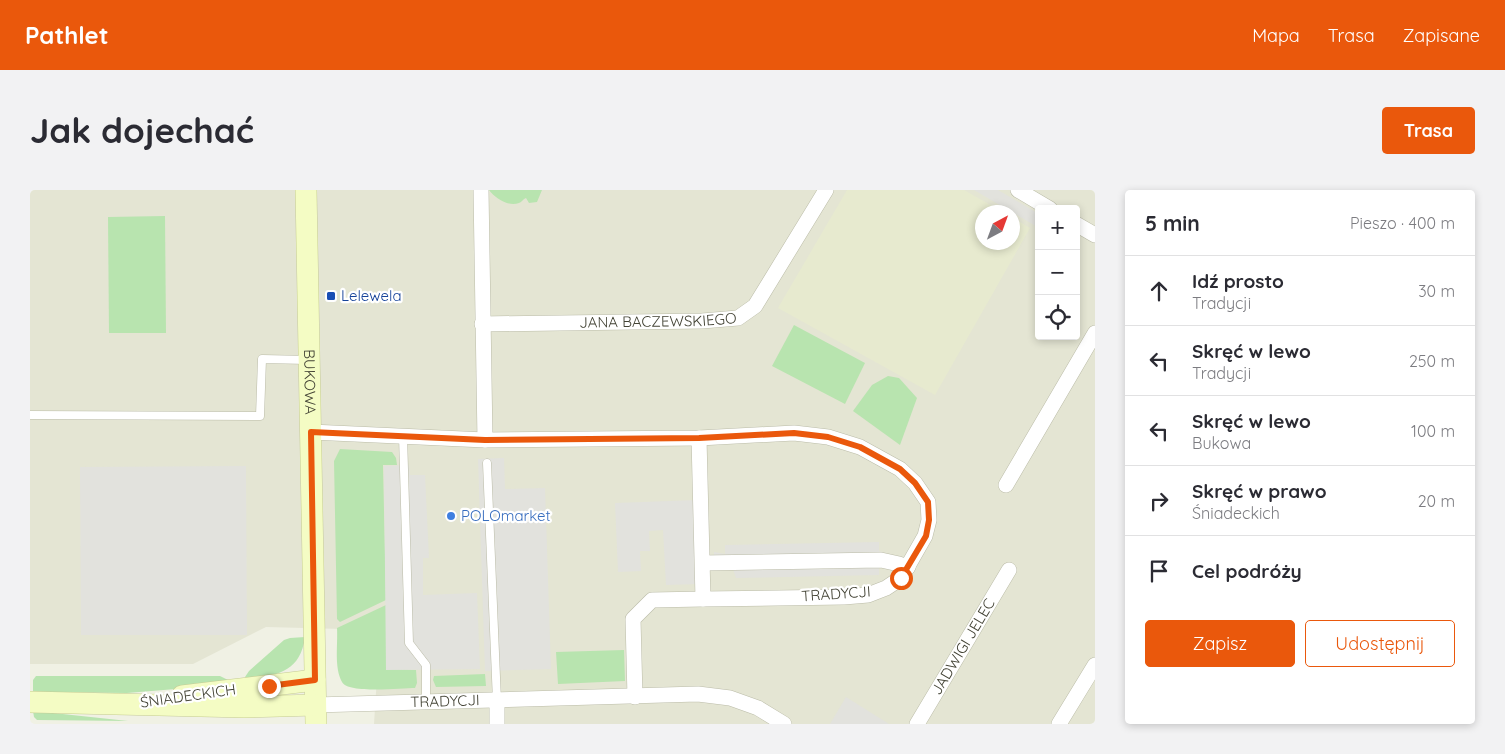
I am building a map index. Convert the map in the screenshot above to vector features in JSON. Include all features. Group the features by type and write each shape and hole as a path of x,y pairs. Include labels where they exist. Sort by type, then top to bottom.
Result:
{"street":[{"name":"BUKOWA","path":"306,190 316,714"},
{"path":"481,190 485,440"},
{"name":"JANA BACZEWSKIEGO","path":"482,324 738,318 756,306 826,190"},
{"path":"1018,190 1043,205"},
{"path":"1080,226 1095,235"},
{"path":"1006,485 1095,333"},
{"name":"TRADYCJI","path":"311,432 485,440 699,438 794,433 828,437 860,447 894,466 915,483 928,502 929,520 926,536 901,578 886,588 868,595 652,600 633,619 635,697"},
{"path":"699,438 703,599"},
{"path":"703,564 881,560 908,567"},
{"name":"JADWIGI JELEC","path":"917,724 1009,570"},
{"path":"1059,724 1095,665"},
{"name":"ŚNIADECKICH","path":"120,705 315,680"},
{"name":"TRADYCJI","path":"316,714 426,702 698,694 730,698 758,708 784,724"},
{"path":"496,700 497,724"},
{"name":"ŚNIADECKICH","path":"30,702 244,707 316,714"}],"lane":[{"path":"30,415 260,416 262,360 310,360"},
{"path":"403,435 408,643 426,665 426,702"},
{"path":"487,463 496,700"}],"shaded area":[{"path":"30,190 1095,190 1095,724 374,724 380,630 266,627 193,664 30,664"},
{"path":"847,190 964,190 991,205 975,205 975,250 1017,250 935,395 778,308"},
{"path":"974,190 998,190 1035,212 1035,226 1020,217 1020,205 1000,205"},
{"path":"1020,222 1030,228 1020,246"},
{"path":"504,458 505,489 545,488 551,669 485,671 478,459"},
{"path":"409,465 410,475 425,475 429,558 423,558 423,595 477,593 480,669 386,670 384,466"},
{"path":"246,466 247,635 81,635 80,467"},
{"path":"697,500 700,584 666,585 663,530 649,531 650,551 640,551 641,571 618,572 615,503"},
{"path":"879,542 879,551 884,553 879,564 879,575 736,578 732,566 714,566 714,552 725,554 725,545"},
{"path":"846,697 889,724 830,724"}],"green space":[{"path":"489,190 542,190 537,202 529,203 526,198 520,203 511,204 502,201"},
{"path":"165,216 166,333 109,333 108,217"},
{"path":"794,325 865,363 845,404 772,366"},
{"path":"888,376 899,378 917,398 900,445 853,411 872,385"},
{"path":"340,449 392,452 396,458 397,465 383,465 386,600 340,622 337,619 334,461"},
{"path":"386,605 386,669 416,670 417,683 415,688 364,689 346,686 342,682 338,670 337,628"},
{"path":"305,637 298,659 292,666 276,674 246,680 245,677 249,671 284,640"},
{"path":"624,650 625,681 558,684 556,652"},
{"path":"485,674 486,686 436,687 433,680 434,676"},
{"path":"36,676 220,676 228,680 176,689 127,693 33,692 33,680"},
{"path":"33,711 128,721 37,720 34,717"}],"place":[{"name":"Lelewela","path":"331,296"},
{"name":"POLOmarket","path":"451,516"}],"route":[{"path":"269,686 315,680 311,432 485,440 699,438 794,433 828,437 867,450 900,469 915,483 928,502 929,520 926,536 901,578"}]}
